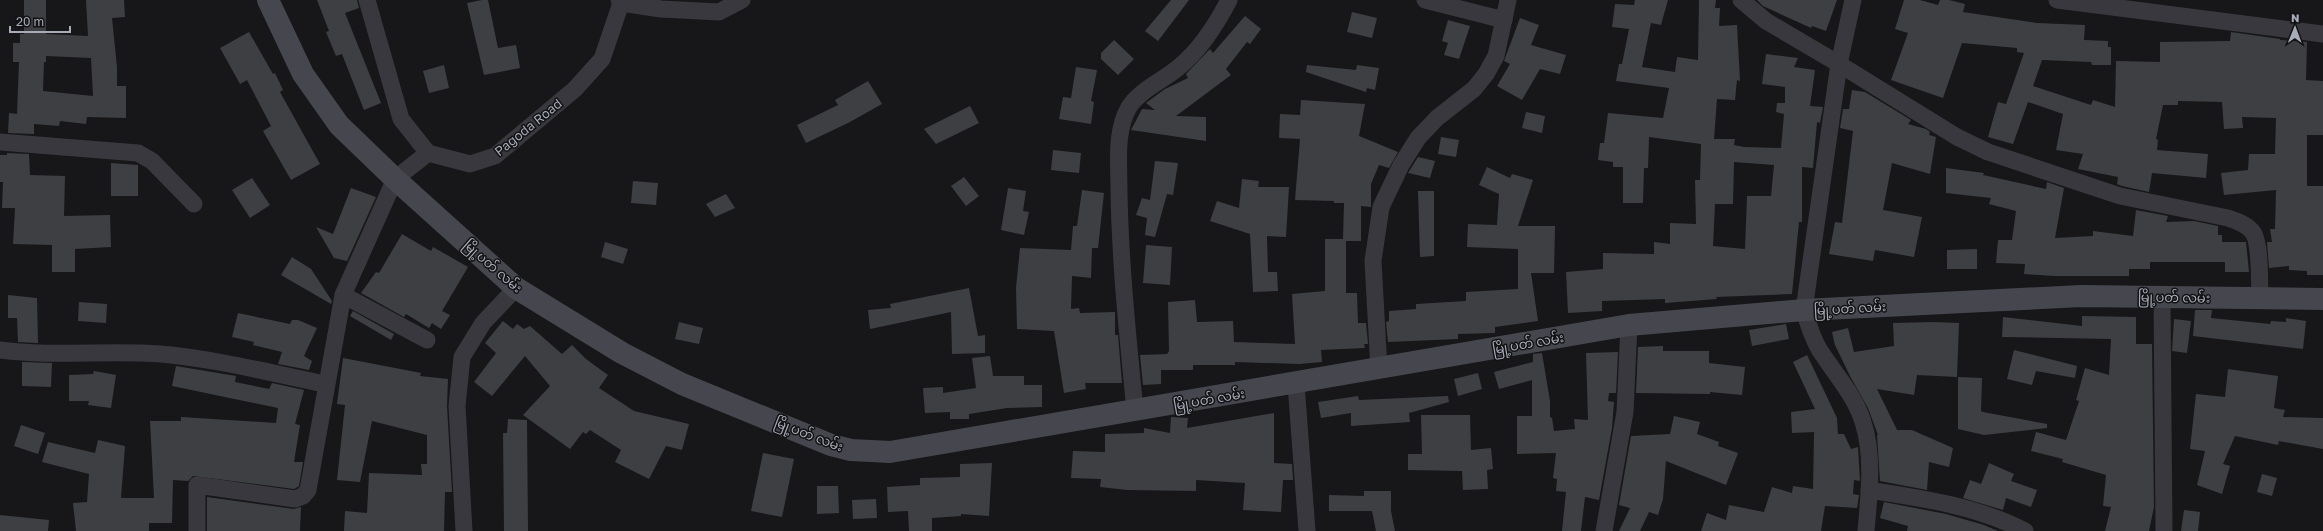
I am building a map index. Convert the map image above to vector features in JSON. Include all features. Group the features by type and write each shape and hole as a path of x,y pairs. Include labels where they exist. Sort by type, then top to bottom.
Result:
{"street":[{"name":"မြို့ပတ် လမ်း","path":"268,0 303,74 339,125 395,179 516,288 622,353 682,384 831,445 851,450 890,452 1379,370 1629,325 1804,310 2082,296 2323,299"},
{"path":"197,531 196,485 295,498 303,496 308,490 325,384 343,295 395,179 428,153 401,118 367,0"},
{"path":"621,1 661,9 719,12 742,0"},
{"path":"1135,411 1120,246 1119,152 1121,127 1130,106 1146,91 1180,67 1214,30 1230,0"},
{"path":"1425,0 1504,20"},
{"path":"1379,370 1373,261 1381,207 1401,165 1418,138 1437,118 1474,89 1486,74 1496,56 1508,0"},
{"path":"1741,0 1766,22 1839,64 1957,137 1988,152 2120,196 2228,218 2244,224 2253,233 2257,248 2260,298"},
{"path":"1853,0 1839,64 1804,310 1808,326 1818,348 1846,388 1863,422 1868,450 1869,490 1866,531"},
{"path":"2057,0 2323,34"},
{"name":"Pagoda Road","path":"428,153 470,164 495,156 518,139 575,89 602,59 621,1"},
{"path":"0,142 138,153 152,161 194,204"},
{"path":"464,531 457,406 462,357 483,323 516,288"},
{"path":"343,295 427,340"},
{"path":"2162,297 2164,531"},
{"path":"1604,531 1625,412 1629,325"},
{"path":"0,350 45,353 160,354 208,360 325,384"},
{"path":"1296,384 1307,531"},
{"path":"1869,490 1949,504 2007,523 2024,531"}],"building":[{"path":"24,0 46,0 46,34 88,36 86,0 124,0 125,17 112,18 117,67 117,86 126,86 126,118 87,117 86,124 60,121 59,126 34,124 34,134 8,133 9,113 17,114 19,62 13,62 13,43 20,43 20,34 24,34","holes":["46,56 91,58 93,96 43,91 44,62 46,62"]},
{"path":"317,0 357,0 359,8 345,13 381,103 364,110 342,54 336,56 326,32 329,31"},
{"path":"488,0 498,48 516,45 520,68 484,75 467,3"},
{"path":"1171,0 1189,0 1158,41 1145,31"},
{"path":"1635,0 1668,0 1661,25 1651,23 1642,67 1675,72 1677,57 1698,60 1699,0 1716,0 1715,8 1720,8 1719,26 1737,25 1740,81 1737,80 1735,100 1717,99 1714,139 1735,139 1734,145 1744,147 1781,148 1784,114 1776,112 1777,103 1785,103 1785,87 1762,84 1766,54 1798,58 1794,67 1815,70 1810,106 1823,107 1820,123 1817,122 1813,168 1802,167 1802,222 1799,222 1792,294 1716,297 1717,299 1665,303 1665,299 1602,301 1602,311 1568,313 1566,272 1603,269 1603,253 1654,254 1654,242 1670,244 1670,223 1696,224 1695,180 1700,180 1701,144 1649,137 1648,168 1644,168 1643,203 1623,203 1623,167 1613,167 1613,162 1598,160 1600,143 1604,143 1608,113 1663,118 1669,88 1616,81 1619,64 1622,64 1629,29 1612,27 1615,4 1634,5","holes":["1734,162 1774,165 1771,196 1747,196 1745,249 1713,246 1715,204 1733,204"]},
{"path":"1757,0 1837,0 1826,31 1812,26 1811,28 1763,6"},
{"path":"1904,0 1920,0 1938,5 1940,0 1949,0 1965,4 1963,12 2037,23 2085,25 2084,40 2108,41 2108,47 2111,47 2111,65 2092,65 2091,62 2042,60 2033,86 2091,105 2093,100 2115,107 2116,61 2160,62 2160,42 2230,41 2231,32 2280,40 2307,42 2306,80 2323,81 2323,135 2307,135 2307,186 2323,186 2323,275 2307,275 2307,271 2289,270 2289,266 2269,268 2267,242 2272,242 2270,229 2275,229 2276,190 2224,195 2221,173 2248,170 2249,154 2275,154 2276,118 2242,117 2243,128 2224,129 2222,102 2178,101 2178,105 2163,105 2156,139 2158,140 2157,150 2208,154 2206,178 2152,173 2149,192 2122,186 2117,184 2118,177 2078,169 2083,154 2056,150 2063,114 2028,102 2013,144 1988,137 1998,102 2006,104 2024,53 2017,52 2017,48 1962,43 1943,98 1891,80 1908,33 1895,29"},
{"path":"1352,12 1377,18 1372,38 1347,32"},
{"path":"1245,16 1261,29 1250,44 1247,42 1226,69 1231,75 1176,116 1206,117 1206,141 1131,130 1142,109 1155,110 1146,103 1165,89 1188,78 1186,74 1210,49 1213,53"},
{"path":"1520,18 1539,25 1531,45 1566,55 1560,74 1540,69 1522,100 1497,86 1510,64 1504,61"},
{"path":"1448,20 1470,26 1459,59 1444,55 1448,43 1442,41"},
{"path":"249,32 273,74 275,73 283,90 280,92 320,164 291,180 263,131 271,126 247,80 240,84 220,48"},
{"path":"1114,40 1134,59 1118,75 1101,59 1101,53"},
{"path":"444,65 449,88 429,93 423,71"},
{"path":"1307,65 1356,70 1357,65 1379,68 1375,90 1367,88 1366,92 1306,72"},
{"path":"1076,67 1097,70 1091,101 1094,102 1091,124 1059,119 1063,97 1071,98"},
{"path":"868,81 882,104 848,123 806,143 797,125 838,105 835,100"},
{"path":"1852,90 1865,92 1911,120 1908,124 1926,129 1930,132 1929,135 1936,137 1930,174 1892,163 1883,210 1922,217 1914,257 1875,250 1873,261 1829,254 1835,222 1842,223 1853,131 1840,128 1843,109 1849,109"},
{"path":"1301,100 1365,104 1359,136 1398,152 1389,168 1379,165 1371,184 1371,207 1361,206 1361,241 1346,241 1346,293 1357,293 1358,323 1366,323 1368,344 1364,344 1365,348 1321,350 1322,362 1299,364 1235,362 1235,365 1193,365 1193,370 1161,370 1161,384 1143,385 1140,355 1167,354 1169,351 1168,302 1195,300 1197,322 1233,321 1234,342 1295,344 1292,294 1325,291 1325,239 1343,239 1344,203 1334,203 1334,201 1295,200 1300,139 1279,138 1280,114 1300,115"},
{"path":"970,106 979,123 936,144 924,129"},
{"path":"1526,112 1545,116 1542,133 1522,128"},
{"path":"1441,137 1459,140 1456,157 1438,154"},
{"path":"1053,150 1081,153 1079,173 1051,170"},
{"path":"7,153 29,154 30,175 65,176 64,216 110,215 111,247 75,249 75,272 52,272 52,245 13,244 15,208 2,208 3,182 0,182 0,155 7,155"},
{"path":"1418,157 1435,161 1430,178 1408,173"},
{"path":"1155,161 1178,163 1173,195 1167,194 1155,237 1145,235 1147,218 1136,215 1142,198 1150,200"},
{"path":"111,163 138,165 138,196 111,196"},
{"path":"1487,167 1510,178 1512,174 1533,180 1518,226 1555,226 1554,273 1531,273 1538,321 1495,327 1495,333 1458,334 1458,339 1388,342 1386,322 1389,321 1389,311 1416,309 1416,304 1466,301 1466,292 1518,289 1518,249 1467,247 1468,224 1497,225 1499,194 1479,185"},
{"path":"1946,168 1984,173 1983,175 2046,189 2047,182 2064,188 2055,238 2093,236 2093,231 2133,236 2136,210 2168,216 2166,222 2194,221 2218,226 2218,235 2222,235 2222,242 2246,242 2249,272 2225,272 2225,262 2150,262 2150,269 2129,269 2129,276 2054,276 2024,274 2025,264 1996,263 1998,240 2012,240 2016,211 1989,204 1991,198 1946,193"},
{"path":"964,177 979,196 966,206 951,186"},
{"path":"252,178 270,205 250,218 232,190"},
{"path":"1242,179 1259,181 1258,187 1289,187 1286,237 1267,236 1268,272 1277,272 1278,291 1253,292 1250,234 1210,221 1217,201 1239,208"},
{"path":"633,181 658,183 656,205 631,203"},
{"path":"351,188 376,197 347,261 334,258 316,227 333,234"},
{"path":"1008,188 1026,191 1023,211 1029,212 1024,235 1001,230"},
{"path":"1082,190 1104,193 1098,248 1092,248 1091,278 1072,276 1071,309 1079,308 1080,313 1115,312 1115,335 1118,335 1122,383 1085,383 1086,389 1064,393 1054,331 1017,329 1016,288 1020,248 1071,250 1073,226 1077,226"},
{"path":"1418,191 1434,191 1434,256 1420,257"},
{"path":"726,194 735,208 715,217 706,204"},
{"path":"402,234 431,251 433,247 468,267 442,311 450,315 441,329 432,323 429,328 406,314 404,317 361,293 376,272 379,273"},
{"path":"605,242 628,249 623,264 601,257"},
{"path":"1146,245 1172,247 1170,285 1143,283"},
{"path":"1977,249 1977,269 1947,269 1947,250"},
{"path":"292,257 311,269 332,301 331,304 281,275"},
{"path":"969,288 978,336 985,335 985,353 952,354 951,312 870,329 868,310 891,308 890,304"},
{"path":"8,295 37,298 38,343 18,342 17,318 8,318"},
{"path":"79,302 107,304 106,323 78,321"},
{"path":"2195,310 2212,310 2211,318 2270,324 2271,321 2286,322 2286,318 2306,321 2303,349 2193,336"},
{"path":"353,311 394,334 391,340 350,316"},
{"path":"238,313 290,324 292,320 298,320 317,328 304,356 312,361 309,370 278,364 282,352 253,345 254,342 232,337"},
{"path":"2082,316 2136,317 2136,344 2152,344 2154,507 2149,531 2105,531 2111,507 2103,506 2106,475 2062,462 2063,459 2031,451 2036,432 2066,440 2079,401 2076,400 2085,368 2109,375 2111,339 2002,337 2003,317 2082,326"},
{"path":"2174,319 2191,321 2187,353 2172,351"},
{"path":"503,321 513,329 517,324 524,329 530,326 562,354 572,345 586,359 608,375 599,388 634,411 689,424 682,450 666,446 649,479 615,462 621,450 590,430 586,434 583,432 570,449 523,415 550,386 525,356 492,396 474,382 496,353 485,343"},
{"path":"679,322 703,328 699,344 675,339"},
{"path":"1893,323 1959,323 1957,377 1917,375 1914,395 1877,389 1897,430 1912,430 1953,448 1949,467 1929,462 1927,490 1880,481 1878,435 1868,408 1835,345 1832,332 1848,328 1854,352 1894,346"},
{"path":"1786,324 1789,339 1752,346 1749,330"},
{"path":"1663,346 1663,351 1709,351 1709,363 1745,367 1742,395 1710,392 1710,394 1636,393 1638,347"},
{"path":"2014,350 2077,366 2075,378 2036,371 2032,385 2007,379"},
{"path":"1618,352 1616,393 1609,393 1608,401 1614,402 1612,428 1599,500 1585,497 1581,531 1562,531 1566,492 1556,491 1557,479 1553,478 1556,453 1517,454 1517,416 1532,416 1532,380 1499,389 1494,372 1533,362 1533,354 1542,353 1550,401 1550,417 1552,418 1554,431 1575,429 1574,419 1588,420 1586,353"},
{"path":"1807,355 1837,418 1838,434 1844,434 1851,449 1858,447 1860,481 1854,480 1853,494 1859,495 1857,508 1825,506 1821,531 1701,531 1707,513 1726,520 1729,505 1764,512 1772,487 1792,493 1793,486 1813,489 1814,432 1792,433 1791,412 1815,409 1793,362"},
{"path":"990,356 993,376 1024,376 1024,385 1042,385 1042,407 1007,408 969,414 969,419 950,419 950,412 925,413 923,388 943,387 943,393 976,388 972,358"},
{"path":"343,358 421,373 420,376 448,379 447,406 452,492 445,492 444,531 344,531 345,511 367,513 369,473 422,475 421,464 427,464 427,435 372,421 360,482 337,480 345,405 337,404"},
{"path":"22,362 52,363 51,387 22,386"},
{"path":"176,366 236,376 235,382 269,389 272,383 304,390 295,424 300,425 294,462 303,462 299,486 294,489 193,476 188,481 173,480 172,523 149,523 149,531 76,531 73,503 87,502 89,474 42,462 48,442 95,453 98,440 125,446 121,498 154,498 150,421 181,421 181,417 276,423 278,408 172,386"},
{"path":"2228,369 2278,376 2274,408 2285,410 2283,417 2323,418 2323,449 2279,441 2278,445 2235,436 2223,464 2230,466 2222,494 2197,485 2205,451 2190,449 2196,394 2225,397"},
{"path":"94,371 116,375 111,408 88,405 89,401 69,401 69,375 93,374"},
{"path":"1478,373 1482,389 1458,396 1454,379"},
{"path":"1958,377 1982,378 1981,411 2047,424 2047,428 1984,435 1958,429"},
{"path":"1358,396 1359,400 1448,396 1449,402 1409,413 1410,422 1351,426 1351,413 1321,418 1318,402"},
{"path":"1274,413 1274,463 1292,464 1293,480 1283,480 1281,512 1243,510 1245,483 1196,480 1196,491 1127,490 1100,487 1101,479 1071,478 1073,451 1105,452 1105,434 1144,433 1144,428 1170,433 1171,417 1188,418 1187,428"},
{"path":"1421,415 1470,415 1471,450 1491,448 1493,469 1487,470 1488,489 1463,490 1462,471 1408,470 1408,454 1422,454"},
{"path":"1674,416 1700,422 1697,434 1719,442 1718,446 1738,453 1726,485 1666,461 1663,499 1658,515 1649,512 1640,531 1619,531 1630,508 1619,505 1631,436 1670,434"},
{"path":"508,419 527,420 528,531 504,531 503,433 507,433"},
{"path":"21,425 45,433 38,454 14,446"},
{"path":"763,453 794,459 782,517 751,511"},
{"path":"992,463 989,516 961,514 961,516 932,518 932,531 909,531 908,511 888,512 887,487 920,485 920,478 960,477 960,464"},
{"path":"1989,463 2014,474 2011,481 2037,490 2031,507 2006,498 2003,510 1963,498 1970,480 1981,484"},
{"path":"2262,474 2277,478 2272,496 2257,492"},
{"path":"817,486 838,486 839,513 817,514"},
{"path":"1364,491 1391,491 1391,511 1395,531 1376,531 1372,511 1329,511 1329,495 1364,496"},
{"path":"207,497 294,509 301,507 300,531 207,531"},
{"path":"876,499 877,518 853,519 852,500"},
{"path":"1884,502 1946,514 1984,525 1998,531 1907,531 1908,526 1880,518"},
{"path":"2184,510 2200,512 2198,531 2181,531"},
{"path":"0,515 49,520 48,531 0,531"}]}
